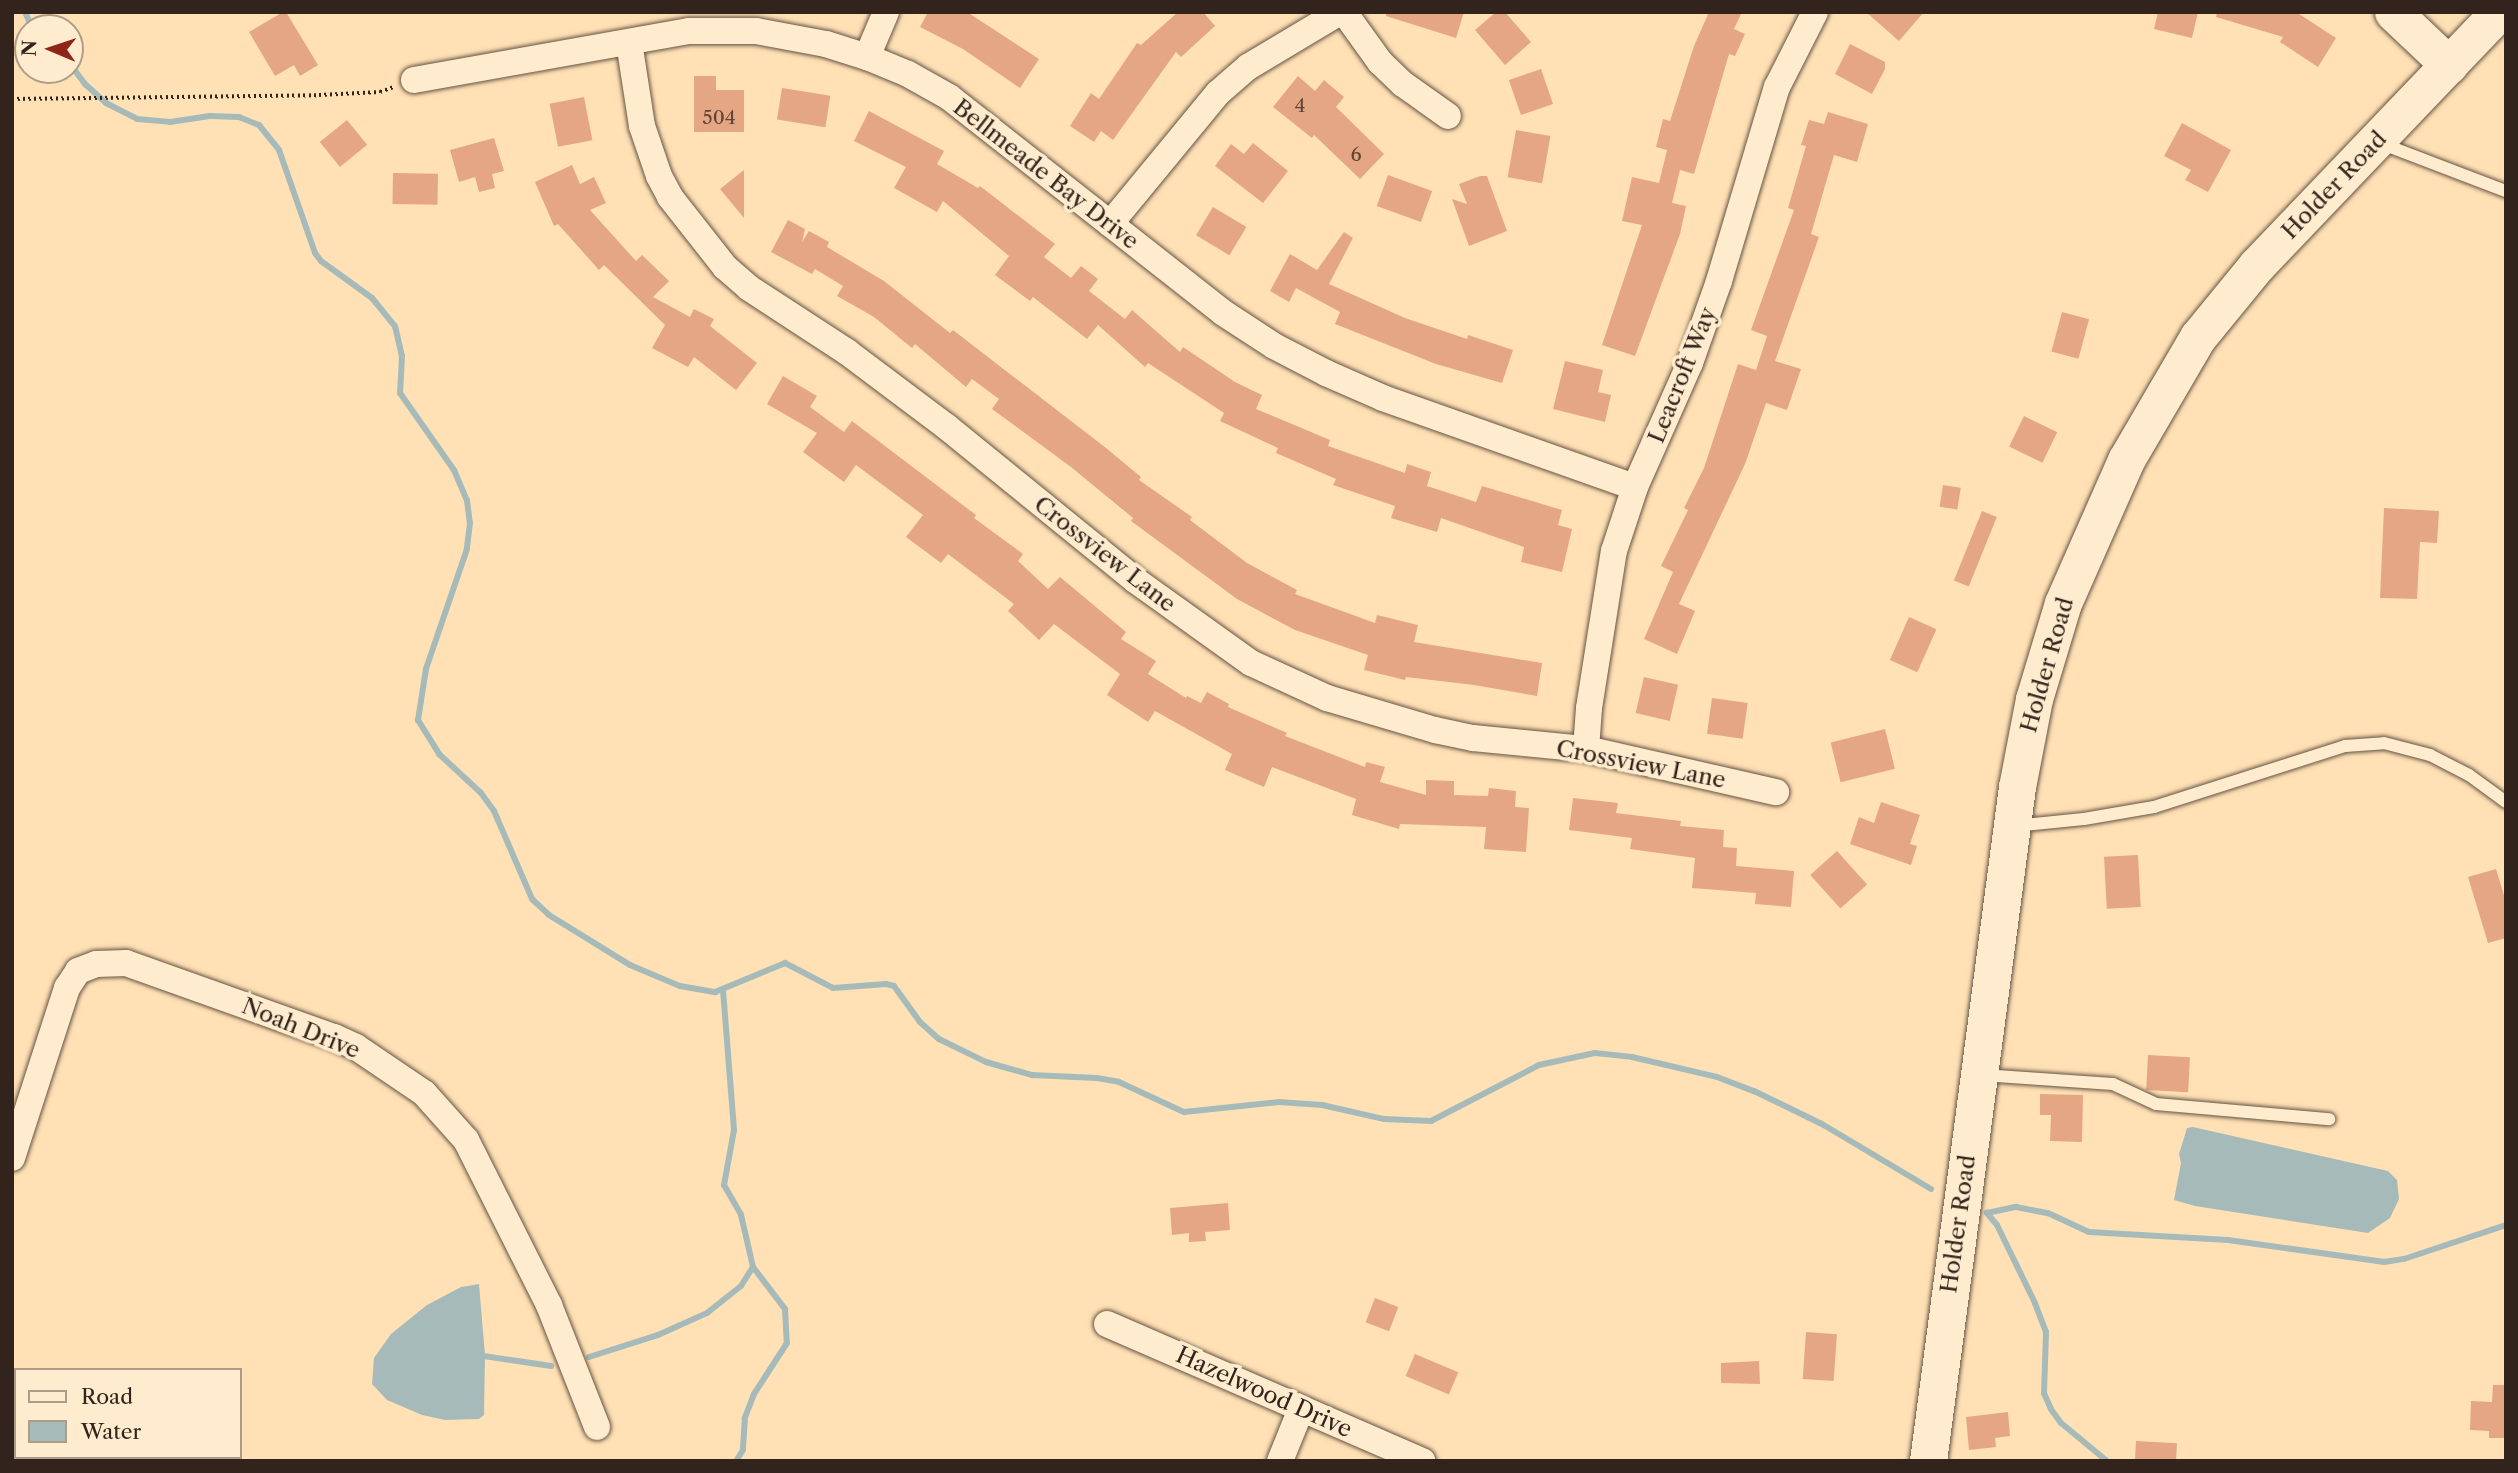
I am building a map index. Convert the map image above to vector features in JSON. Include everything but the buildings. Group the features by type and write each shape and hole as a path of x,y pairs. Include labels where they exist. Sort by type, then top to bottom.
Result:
{"street":[{"path":"867,57 886,12"},
{"path":"1110,224 1218,93 1248,67 1342,12 1380,62 1402,85 1448,116"},
{"name":"Leacroft Way","path":"1586,749 1589,708 1614,551 1635,487 1690,363 1719,281 1777,86 1815,12"},
{"path":"2393,12 2449,65"},
{"name":"Holder Road","path":"1928,1461 2011,826 2028,724 2046,652 2068,592 2126,460 2171,379 2220,308 2500,12"},
{"name":"Bellmeade Bay Drive","path":"414,80 689,31 756,32 826,44 867,57 949,97 1222,312 1274,346 1383,398 1635,487"},
{"name":"Crossview Lane","path":"629,42 642,127 659,176 670,197 725,267 749,288 847,352 947,427 1135,580 1251,663 1327,698 1382,717 1473,738 1586,749 1776,792"},
{"name":"Noah Drive","path":"12,1158 67,988 78,971 96,964 126,962 356,1047 424,1093 466,1140 549,1305 597,1427"},
{"name":"Hazelwood Drive","path":"1107,1324 1422,1461"},
{"path":"1280,1461 1301,1409"}],"lane":[{"path":"2376,141 2506,191"},
{"path":"2011,826 2084,820 2154,807 2345,746 2385,743 2430,755 2469,775 2506,802"},
{"path":"1978,1075 2113,1084 2156,1104 2329,1119"}],"path":[{"path":"12,99 319,95 380,92 414,80"}],"water":[{"path":"2193,1127 2388,1171 2397,1180 2399,1199 2390,1218 2368,1233 2195,1206 2174,1200 2181,1163 2179,1154 2187,1128"},
{"path":"479,1284 485,1355 484,1415 479,1419 445,1420 422,1415 387,1400 372,1384 374,1358 391,1334 427,1305 461,1287"}],"waterway":[{"path":"84,83 106,103 137,119 170,122 210,116 239,117 259,125 279,150 315,253 321,261 372,298 395,326 402,356 400,393 454,470 467,500 470,523 467,549 426,669 418,720 439,754 481,793 494,811 532,899 549,915 630,965 680,986 715,992 785,963 833,988 886,984 894,986 920,1022 939,1039 986,1062 1032,1075 1097,1078 1119,1082 1184,1112 1279,1102 1322,1105 1384,1119 1431,1121 1539,1065 1595,1053 1632,1057 1717,1077 1754,1091 1822,1124 1931,1189"},
{"path":"723,990 734,1130 724,1185 741,1215 753,1267 785,1309 787,1343 754,1394 745,1418 743,1450 736,1461"},
{"path":"2107,1461 2061,1423 2051,1409 2044,1393 2046,1332 1997,1225 1987,1213 2016,1207 2048,1213 2089,1232 2228,1240 2384,1262 2404,1259 2506,1225"},
{"path":"589,1357 658,1335 707,1313 741,1286 753,1267"},
{"path":"477,1355 551,1366"}]}
